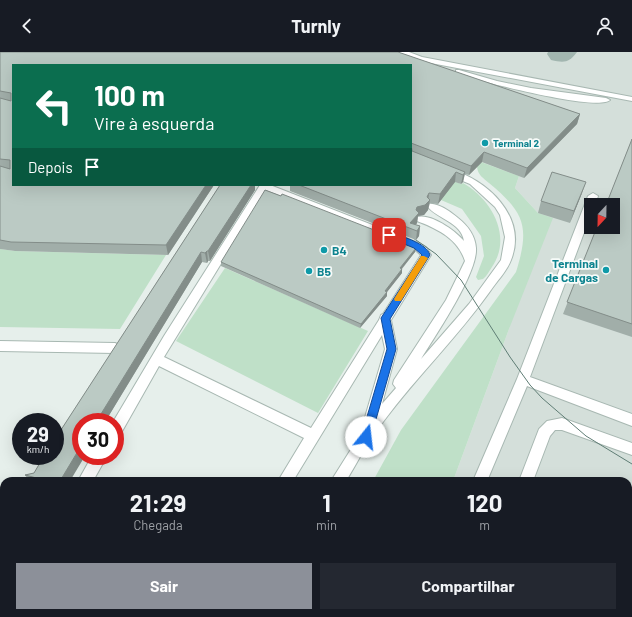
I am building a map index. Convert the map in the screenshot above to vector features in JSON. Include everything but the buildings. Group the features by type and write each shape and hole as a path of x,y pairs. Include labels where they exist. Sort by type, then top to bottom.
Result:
{"street":[{"path":"402,52 488,82 584,99 632,100"},
{"path":"378,419 473,307 499,272 506,260 509,249 510,237 508,227 505,215 499,205 473,182 443,170"},
{"path":"124,415 157,358 264,186 417,246 422,249 426,255 385,318 287,477"},
{"path":"482,477 523,379 593,196"},
{"path":"341,477 451,301 470,261 471,249 469,236 453,219 432,206"},
{"path":"421,219 441,228 459,240 464,246 470,261"},
{"path":"366,437 391,349 385,318"},
{"path":"107,361 123,336"},
{"path":"0,346 115,348"},
{"path":"157,358 313,436"},
{"path":"523,379 632,420"},
{"path":"528,477 544,433 552,425 562,424 632,450"},
{"path":"347,477 357,451"},
{"path":"87,477 95,465"}],"shaded area":[{"path":"0,52 632,52 632,477 454,477 509,329 538,213 515,188 519,176 481,162 477,167 471,164 412,67 412,64 12,64"}],"green space":[{"path":"481,162 519,176 515,188 538,213 553,218 509,329 454,477 375,477 401,430 516,272 523,243 521,222 517,212 510,203 483,178 477,167"},
{"path":"449,179 461,184 463,183 473,190 490,208 496,219 500,243 498,255 487,275 483,279 478,280 476,277 484,256 481,236 462,209 441,200"},
{"path":"0,249 15,251 166,255 120,329 0,327"},
{"path":"225,268 368,331 318,413 176,341"}],"tram line":[{"path":"406,233 436,254 461,280 510,357 530,385 542,398 586,436 632,464"}],"slow traffic":[{"path":"398,299 424,258"}],"place":[{"name":"Terminal 2","path":"485,143"},
{"name":"B4","path":"324,250"},
{"name":"Terminal de Cargas","path":"606,270"},
{"name":"B5","path":"309,271"}],"route":[{"path":"366,437 391,349 385,318 426,255 422,249 417,246 389,235"}]}
